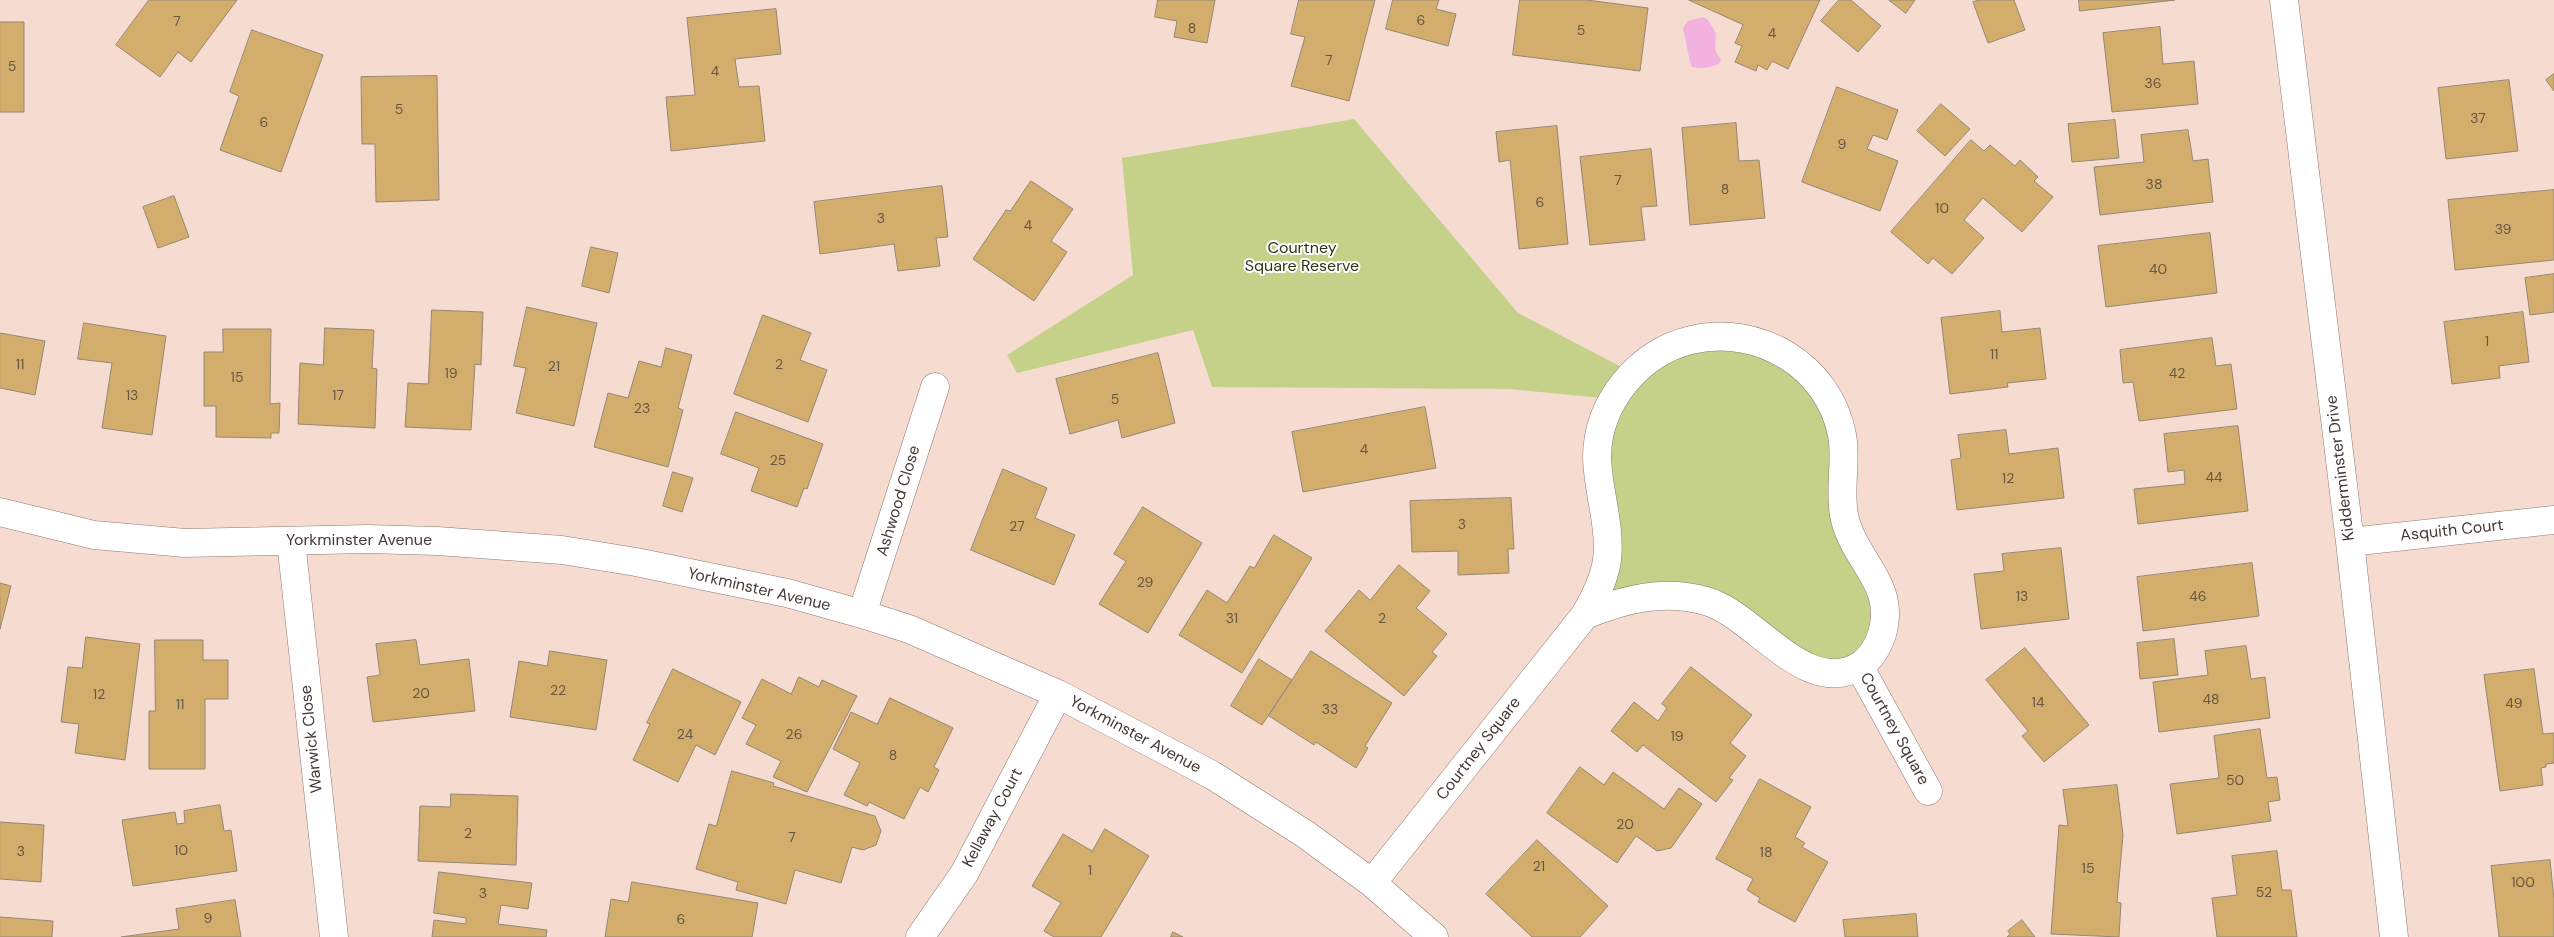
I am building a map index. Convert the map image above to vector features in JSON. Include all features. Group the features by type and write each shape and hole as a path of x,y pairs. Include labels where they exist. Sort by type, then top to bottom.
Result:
{"street":[{"name":"Kidderminster Drive","path":"2284,0 2350,542 2394,937"},
{"name":"Courtney Square","path":"1372,883 1585,615 1604,575 1607,558 1606,524 1597,455 1601,432 1609,407 1619,387 1633,373 1669,348 1711,336 1753,339 1772,346 1803,366 1817,380 1838,418 1843,439 1841,484 1844,516 1850,536 1859,554 1870,567 1881,586 1886,605 1885,623 1880,639 1867,661 1843,673 1825,674 1807,668 1726,610 1708,601 1688,597 1632,598 1585,615"},
{"name":"Ashwood Close","path":"862,614 935,386"},
{"name":"Yorkminster Avenue","path":"0,512 94,535 140,540 185,543 436,541 562,550 636,562 787,593 862,614 937,640 1058,694 1212,775 1305,834 1372,883 1434,937"},
{"name":"Asquith Court","path":"2350,542 2554,520"},
{"name":"Warwick Close","path":"291,541 334,937"},
{"name":"Courtney Square","path":"1859,666 1928,792"},
{"name":"Kellaway Court","path":"920,937 964,874 1058,694"}],"green space":[{"name":"Courtney Square Reserve","path":"1354,119 1518,313 1633,373 1711,336 1817,380 1841,484 1885,623 1843,673 1745,622 1598,591 1613,399 1509,389 1212,387 1193,330 1017,373 1007,355 1133,275 1122,158"}],"shaded area":[{"path":"1703,17 1708,20 1716,34 1715,50 1721,60 1720,63 1710,67 1692,67 1683,28 1688,21"}],"building":[{"path":"149,0 237,0 191,62 178,52 160,77 116,45"},
{"path":"1158,0 1215,0 1207,43 1174,37 1177,21 1155,17"},
{"path":"1299,0 1375,0 1349,101 1291,86 1305,37 1291,34"},
{"path":"1393,0 1439,0 1436,9 1456,14 1448,46 1386,29"},
{"path":"1520,0 1587,0 1648,8 1640,71 1513,55"},
{"path":"1689,0 1820,0 1788,69 1772,61 1767,70 1758,65 1756,71 1735,62 1742,46 1735,43 1743,25"},
{"path":"1839,0 1851,0 1881,26 1858,52 1821,21"},
{"path":"1889,0 1915,0 1906,13"},
{"path":"1980,0 2014,0 2025,30 1988,43 1973,2"},
{"path":"2079,0 2175,0 2080,11"},
{"path":"776,9 781,54 735,59 739,87 759,86 765,141 671,151 666,97 695,95 687,18"},
{"path":"0,22 24,22 24,112 0,112"},
{"path":"2160,27 2163,64 2194,61 2198,104 2112,112 2103,33"},
{"path":"252,30 323,55 281,172 220,150 239,96 230,92"},
{"path":"2554,74 2554,91 2546,80"},
{"path":"437,76 439,200 376,202 375,144 362,144 361,77"},
{"path":"2509,80 2518,151 2446,159 2438,88"},
{"path":"1837,87 1898,110 1887,140 1873,135 1867,149 1898,161 1880,211 1802,182"},
{"path":"1941,104 1970,129 1945,156 1917,131"},
{"path":"2115,120 2119,158 2072,162 2068,124"},
{"path":"1736,123 1739,161 1759,160 1765,218 1690,225 1682,128"},
{"path":"1557,126 1568,244 1519,249 1510,160 1499,162 1496,132"},
{"path":"2188,130 2193,161 2208,159 2213,202 2100,215 2094,167 2144,162 2141,135"},
{"path":"1971,140 1984,151 1990,145 2015,166 2020,160 2038,177 2034,181 2053,197 2022,232 1983,198 1964,220 1984,238 1952,274 1933,258 1928,264 1891,232"},
{"path":"1651,149 1657,206 1641,207 1645,240 1590,245 1580,157"},
{"path":"1031,181 1073,209 1051,241 1067,252 1034,301 973,259 1006,210 1010,211"},
{"path":"942,186 948,237 936,238 940,266 898,271 894,244 820,254 814,202"},
{"path":"2554,190 2554,260 2455,270 2448,200"},
{"path":"174,196 189,237 158,248 143,207"},
{"path":"2210,233 2217,293 2106,307 2098,246"},
{"path":"591,247 618,253 609,293 582,286"},
{"path":"2554,274 2554,312 2530,315 2525,278"},
{"path":"527,307 597,323 574,426 516,413 526,368 514,366"},
{"path":"432,310 483,312 481,365 475,364 471,430 405,427 408,383 428,384"},
{"path":"2000,311 2002,332 2040,328 2046,379 2007,383 2008,387 1950,394 1941,318"},
{"path":"2523,312 2529,362 2499,366 2500,378 2452,384 2444,322"},
{"path":"763,315 811,333 800,360 827,370 808,422 734,394"},
{"path":"84,323 166,336 152,435 102,428 112,363 78,359"},
{"path":"325,328 374,330 372,368 377,369 375,428 298,424 300,363 323,365"},
{"path":"223,329 271,329 270,404 280,403 279,433 271,433 271,438 216,437 216,406 204,406 204,352 223,352"},
{"path":"0,333 45,341 35,395 0,388"},
{"path":"2212,338 2216,366 2231,364 2237,409 2139,421 2133,382 2123,383 2120,350"},
{"path":"666,348 692,355 678,408 683,410 668,467 594,447 608,393 628,398 639,361 661,367"},
{"path":"1158,353 1175,423 1122,438 1118,420 1070,434 1056,379"},
{"path":"1425,407 1436,468 1303,492 1292,432"},
{"path":"736,412 823,444 807,489 804,488 797,507 751,491 759,468 721,454"},
{"path":"2238,426 2248,511 2138,524 2134,489 2185,484 2184,470 2168,472 2164,434"},
{"path":"2006,430 2009,454 2058,448 2064,498 1957,510 1951,460 1961,458 1958,435"},
{"path":"1003,469 1047,488 1035,518 1075,535 1054,585 971,550"},
{"path":"673,472 693,478 682,512 663,506"},
{"path":"1511,498 1514,549 1508,549 1509,573 1458,575 1458,551 1412,552 1410,501"},
{"path":"1143,507 1202,543 1148,633 1099,604 1126,561 1114,554"},
{"path":"1274,535 1312,558 1242,673 1179,635 1207,590 1227,603 1250,566 1254,568"},
{"path":"2061,548 2069,619 1981,629 1974,574 2004,571 2002,554"},
{"path":"2252,563 2259,616 2143,631 2137,577"},
{"path":"1399,565 1430,591 1416,608 1447,634 1432,652 1437,656 1404,696 1325,631 1359,590 1370,600"},
{"path":"0,583 11,586 0,629"},
{"path":"86,637 140,644 125,760 75,753 79,724 61,722 68,667 82,668"},
{"path":"2174,639 2178,675 2140,679 2137,643"},
{"path":"155,640 203,640 203,660 228,660 228,699 205,699 205,769 149,769 149,711 155,711"},
{"path":"416,640 420,665 469,659 475,711 373,722 367,677 380,675 376,644"},
{"path":"2246,646 2251,679 2265,677 2270,718 2159,732 2153,682 2208,675 2205,651"},
{"path":"2025,648 2089,725 2044,762 2022,736 2028,731 1986,680"},
{"path":"550,651 607,660 596,730 510,717 519,661 547,666"},
{"path":"1311,651 1392,703 1365,746 1368,748 1356,768 1316,742 1314,745 1269,716"},
{"path":"1259,659 1292,680 1262,725 1231,706"},
{"path":"1691,667 1752,715 1730,743 1746,756 1729,778 1733,780 1716,802 1643,745 1637,752 1611,731 1634,702 1658,721 1667,708 1662,704"},
{"path":"673,669 741,702 715,755 696,745 678,782 633,760 650,724 647,723"},
{"path":"2534,669 2543,734 2554,733 2554,763 2546,764 2546,767 2541,768 2543,785 2500,791 2484,675"},
{"path":"799,677 819,687 822,680 857,696 807,792 773,777 781,761 746,744 756,725 742,718 762,679 791,694"},
{"path":"890,698 953,728 934,767 939,770 928,792 920,787 904,819 869,802 867,806 844,795 860,763 833,749 851,712 877,724"},
{"path":"2260,729 2267,778 2277,777 2280,800 2268,802 2271,821 2177,834 2170,784 2219,778 2214,736"},
{"path":"1580,767 1604,785 1613,772 1664,809 1679,788 1702,804 1671,848 1657,851 1636,836 1617,863 1547,813"},
{"path":"732,771 774,783 773,786 875,816 881,831 876,845 863,850 852,847 841,883 795,870 786,904 736,890 738,882 696,869 709,824 716,826"},
{"path":"1760,779 1811,807 1795,837 1805,843 1802,847 1828,862 1795,922 1758,902 1760,898 1747,890 1753,879 1716,859"},
{"path":"2117,785 2123,835 2117,902 2121,903 2119,937 2051,934 2059,825 2068,826 2063,790"},
{"path":"451,794 518,796 516,865 418,861 420,806 450,807"},
{"path":"220,805 224,831 231,830 237,871 133,886 122,820 175,812 177,824 185,823 184,811"},
{"path":"0,822 44,825 41,882 0,879"},
{"path":"1105,829 1149,856 1101,937 1054,937 1044,931 1061,903 1032,886 1063,834 1092,851"},
{"path":"1537,840 1608,906 1580,937 1532,937 1486,894"},
{"path":"2277,851 2282,890 2291,890 2297,937 2217,937 2212,898 2237,895 2232,856"},
{"path":"2550,860 2554,899 2554,937 2499,937 2491,866"},
{"path":"439,872 532,883 528,909 501,905 498,924 547,930 546,937 432,937 434,920 466,924 466,918 434,913"},
{"path":"632,882 758,903 752,937 605,937 611,899 628,902"},
{"path":"235,900 241,937 121,937 179,929 176,909"},
{"path":"1916,914 1918,937 1845,937 1843,920"},
{"path":"0,917 53,921 52,937 0,937"},
{"path":"2022,920 2035,937 2007,937 2010,934 2008,931"},
{"path":"1173,932 1183,937 1171,937"}]}
